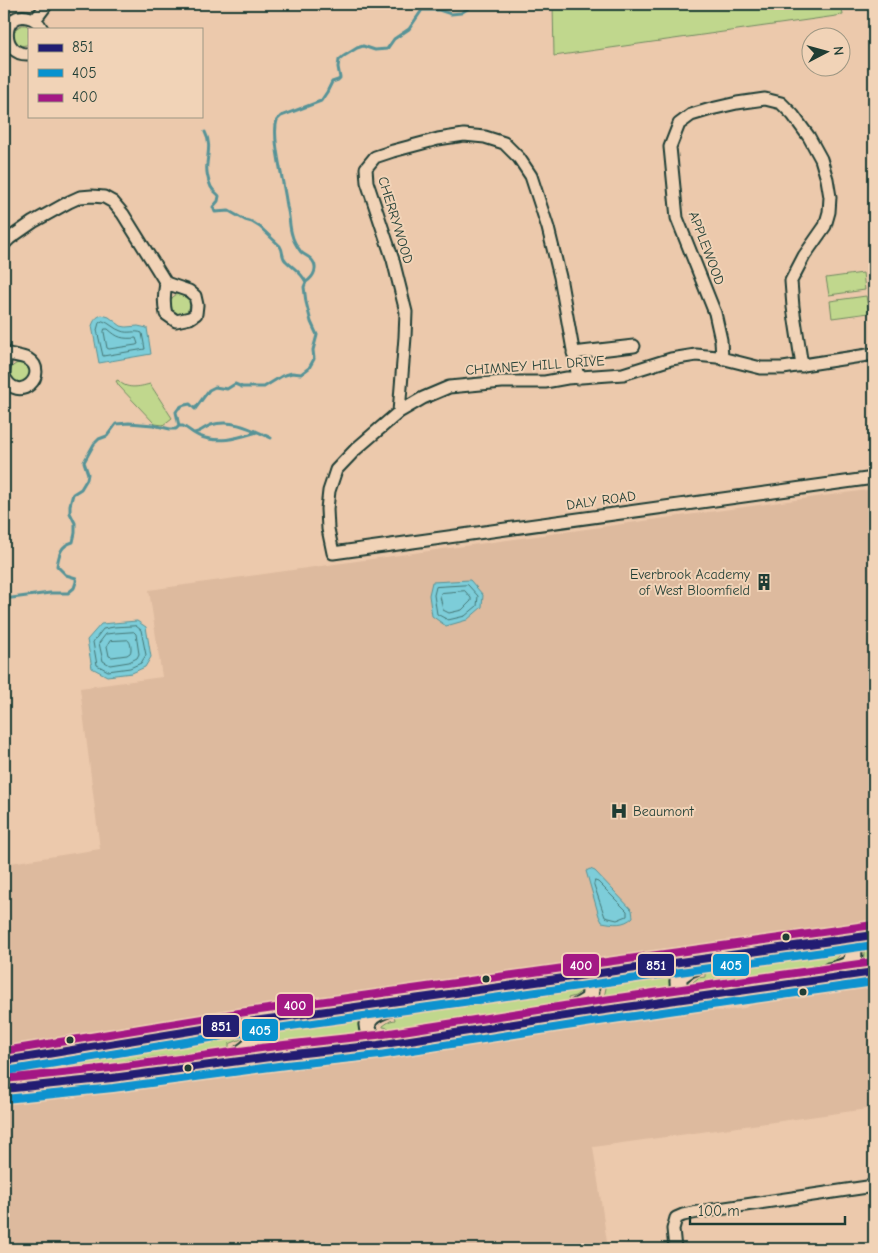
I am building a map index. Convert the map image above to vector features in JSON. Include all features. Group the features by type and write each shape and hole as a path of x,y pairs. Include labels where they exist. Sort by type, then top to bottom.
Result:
{"main road":[{"path":"4,1061 240,1023 874,936"},
{"path":"803,982 847,966 851,962 853,952 851,945 845,940"},
{"path":"687,999 677,983 679,976 689,969 723,956"},
{"path":"4,1089 112,1078 378,1045 874,972"},
{"path":"558,1017 589,1000 591,987 584,975"},
{"path":"378,1045 368,1029 368,1022 371,1016 377,1012 422,997"},
{"path":"224,1063 250,1048 253,1043 252,1032 240,1023"},
{"path":"4,1067 26,1057"}],"street":[{"path":"28,54 16,52 6,45 5,38 8,26 12,21 23,16 29,17 38,24 47,4"},
{"name":"APPLEWOOD","path":"722,359 721,340 715,313 677,218 670,147 678,124 691,115 737,103 766,99 781,103 793,115 809,137 821,159 830,198 825,226 804,256 791,281 802,366"},
{"name":"CHERRYWOOD","path":"399,412 406,312 393,260 367,182 366,168 375,157 438,139 464,135 485,137 504,144 519,158 531,176 548,228 560,277 578,378"},
{"path":"4,244 34,222 68,202 80,197 104,197 112,202 123,214 166,283"},
{"path":"573,353 634,346"},
{"path":"4,352 30,360 36,373 30,385 24,388 17,388 11,387 7,383 4,374 4,352"},
{"name":"CHIMNEY HILL DRIVE","path":"333,553 326,509 329,491 336,470 356,449 399,412 423,398 449,387 493,382 545,382 623,374 671,358 696,354 761,368 802,366 874,354"},
{"name":"DALY ROAD","path":"333,553 874,478"},
{"path":"675,1249 673,1228 676,1218 683,1215 874,1186"}],"shaded area":[{"path":"874,489 874,925 823,930 812,937 707,951 667,951 571,966 554,972 278,1011 244,1010 193,1016 166,1027 4,1055 4,864 100,849 80,688 162,677 149,590"},
{"path":"874,981 874,1108 593,1147 608,1249 4,1249 4,1099 160,1084 447,1045 514,1030 675,1008 723,1011 745,1008 775,994"}],"green space":[{"path":"553,4 841,4 843,15 554,56"},
{"path":"26,25 30,28 28,28 28,44 19,45 16,43 13,35 17,28"},
{"path":"863,273 865,290 829,295 826,278"},
{"path":"180,294 187,297 190,304 187,311 180,314 173,311 170,304 173,297"},
{"path":"866,296 869,313 832,318 830,301"},
{"path":"20,363 27,366 30,373 27,380 20,383 13,380 10,373 13,366"},
{"path":"118,380 125,385 137,387 150,384 172,418 163,425 155,424 119,386 116,381"},
{"path":"874,943 874,966 861,967 864,956 863,945"},
{"path":"830,949 830,954 840,955 833,961 826,962 826,966 759,976 726,986 696,990 692,984 698,978 705,977 705,972 773,963 807,952"},
{"path":"672,971 671,994 603,1003 606,988 604,981"},
{"path":"572,985 572,990 580,990 581,992 568,998 569,1002 470,1016 435,1026 390,1032 389,1028 383,1027 390,1021 395,1020 394,1015 495,1001 531,990"},
{"path":"363,1014 362,1036 262,1050 264,1038 262,1028"},
{"path":"232,1032 233,1036 241,1037 241,1039 229,1044 229,1048 129,1060 92,1070 4,1078 4,1075 58,1066 91,1054"}],"water":[{"path":"735,4 798,4 748,8"},
{"path":"102,315 109,317 121,326 147,328 151,354 99,363 92,326 96,319"},
{"path":"470,580 483,595 482,607 467,620 446,626 432,616 429,595 432,582"},
{"path":"137,621 146,627 151,657 145,667 132,673 107,676 92,668 87,640 101,624"},
{"path":"590,869 595,871 632,910 633,917 630,920 614,924 602,922 586,871"}],"waterway":[{"path":"306,282 313,275 315,265 311,259 302,253 291,232 277,150 277,120 281,116 321,101 332,82 340,78 339,60 357,48 363,46 375,50 387,49 394,39 409,29 422,10 439,10 451,14 461,13 475,4"},
{"path":"498,4 519,4"},
{"path":"4,599 50,593 68,593 74,588 76,578 66,575 57,566 61,551 66,545 73,542 75,533 75,523 70,513 70,505 73,494 81,489 87,479 88,474 84,462 94,444 99,439 107,436 116,424 129,423 176,429 179,426 176,412 178,408 190,404 195,409 209,390 215,387 227,389 235,384 242,387 264,387 282,376 292,373 301,374 309,368 314,359 313,350 317,335 311,322 306,302 304,287 306,282 284,259 280,246 260,227 229,211 215,212 213,207 218,201 219,196 210,185 208,179 209,144 205,132"},
{"path":"194,433 211,425 227,423 242,426 271,438"},
{"path":"179,426 183,426 199,436 214,440 235,438 257,432"}],"transit line":[{"name":"400","path":"4,1051 239,1013 873,925"},
{"name":"851","path":"4,1061 240,1023 874,935"},
{"name":"405","path":"6,1071 241,1033 874,945"},
{"name":"400","path":"4,1079 111,1068 284,1045 377,1035 590,1002 873,962"},
{"name":"851","path":"4,1089 112,1078 285,1055 378,1045 591,1012 874,972"},
{"name":"405","path":"5,1099 113,1088 286,1065 380,1055 592,1022 874,982"}],"place":[{"name":"Everbrook Academy of West Bloomfield","path":"764,582"},
{"name":"Beaumont","path":"619,811"}]}
